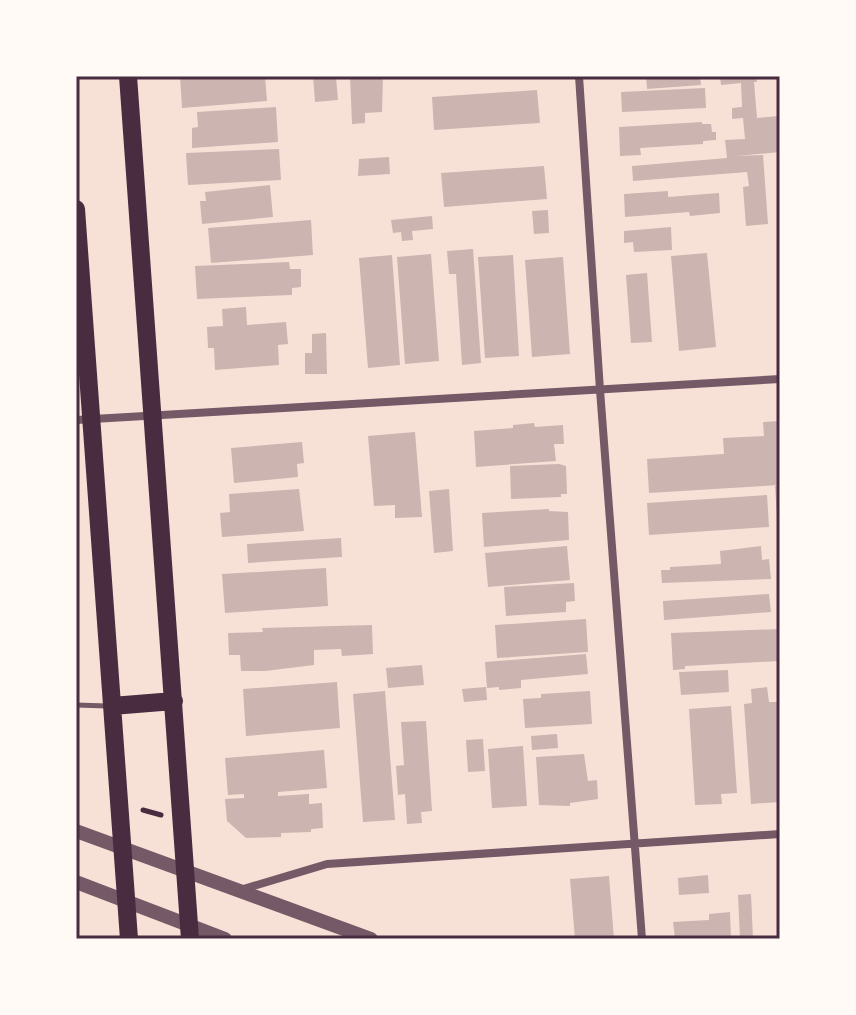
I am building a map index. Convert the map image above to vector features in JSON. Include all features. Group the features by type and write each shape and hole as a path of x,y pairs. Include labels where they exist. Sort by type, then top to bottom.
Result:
{"main road":[{"path":"128,76 189,931"},
{"path":"76,209 84,420 112,706 129,939"},
{"path":"112,706 174,701"}],"street":[{"path":"579,76 642,939"},
{"path":"84,420 780,379"},
{"path":"76,831 371,939"},
{"path":"239,890 327,864 780,834"},
{"path":"76,882 189,931 225,939"}],"lane":[{"path":"76,705 112,706"}],"building":[{"path":"180,76 265,76 267,101 182,108"},
{"path":"313,76 336,77 338,100 315,102"},
{"path":"350,76 383,76 382,112 365,113 365,123 352,124"},
{"path":"646,76 700,76 701,85 647,89"},
{"path":"720,76 756,76 757,118 778,116 780,152 736,156 763,155 768,224 746,226 743,187 749,186 747,172 633,181 632,166 727,158 725,140 745,139 743,118 732,119 732,108 742,107 741,83 721,85"},
{"path":"705,88 706,108 622,112 621,92"},
{"path":"537,90 540,123 434,130 432,97"},
{"path":"276,107 278,142 192,148 192,128 198,127 197,112"},
{"path":"711,124 716,140 703,141 703,144 640,148 641,155 620,156 619,127"},
{"path":"279,149 281,180 188,185 186,153"},
{"path":"389,157 390,174 358,176 359,159"},
{"path":"544,166 547,199 444,207 441,173"},
{"path":"270,185 273,217 202,224 200,201 206,201 205,192"},
{"path":"668,191 668,197 719,193 720,213 625,217 624,194"},
{"path":"548,210 549,233 534,234 532,211"},
{"path":"432,216 433,229 412,231 413,240 402,241 401,232 393,233 391,220"},
{"path":"311,220 313,255 211,263 208,228"},
{"path":"671,227 672,250 634,252 633,242 624,243 624,231"},
{"path":"473,249 481,363 462,365 456,274 449,274 447,251"},
{"path":"707,253 716,347 679,351 671,256"},
{"path":"431,254 439,361 405,364 397,257"},
{"path":"392,255 400,365 368,368 359,258"},
{"path":"513,255 519,356 485,358 478,257"},
{"path":"563,257 570,354 532,357 525,260"},
{"path":"289,262 290,269 301,269 301,287 292,288 292,295 197,299 195,266"},
{"path":"647,273 652,342 631,343 626,275"},
{"path":"246,307 247,325 286,322 288,344 278,345 279,365 215,370 214,348 208,348 207,327 223,326 222,309"},
{"path":"326,333 327,374 305,374 305,353 312,353 312,334"},
{"path":"780,421 780,485 649,493 647,459 724,454 723,438 764,436 763,422"},
{"path":"534,423 535,427 563,425 564,444 554,444 556,461 476,467 474,431"},
{"path":"415,432 422,517 395,518 395,505 374,506 368,436"},
{"path":"302,442 304,463 297,464 298,477 234,483 231,448"},
{"path":"510,466 566,466 567,494 561,494 561,497 511,499"},
{"path":"775,486 780,486 780,532 778,532"},
{"path":"299,489 304,531 222,537 220,513 230,512 229,494"},
{"path":"449,489 453,551 434,553 429,491"},
{"path":"767,495 769,527 649,535 647,503"},
{"path":"549,509 568,512 569,540 484,547 482,513"},
{"path":"341,538 342,557 248,563 247,544"},
{"path":"567,546 570,580 488,587 485,553"},
{"path":"761,546 762,560 769,559 771,579 662,583 661,570 721,564 720,551"},
{"path":"326,568 328,606 225,613 222,574"},
{"path":"574,583 575,601 566,602 566,612 506,616 504,587"},
{"path":"769,594 771,612 664,620 663,601"},
{"path":"586,619 588,652 497,658 495,625"},
{"path":"372,625 373,654 342,656 341,649 314,650 314,665 265,671 241,671 240,655 229,655 228,633 263,632 262,628"},
{"path":"780,629 780,661 685,666 685,669 673,670 671,633"},
{"path":"586,654 588,674 521,680 521,688 487,688 485,662"},
{"path":"422,665 424,685 388,688 386,668"},
{"path":"728,670 729,692 681,695 679,672"},
{"path":"337,682 340,728 246,736 243,689"},
{"path":"486,687 487,700 464,702 462,689"},
{"path":"767,687 769,702 778,702 780,802 751,804 744,704 752,703 751,689"},
{"path":"385,691 395,820 363,822 353,694"},
{"path":"590,691 592,724 525,728 523,699 541,698 541,694"},
{"path":"731,706 737,793 721,794 722,804 695,805 689,709"},
{"path":"426,721 432,811 421,812 422,823 407,824 405,794 398,795 396,766 404,765 401,722"},
{"path":"557,734 558,748 532,750 531,736"},
{"path":"483,739 485,771 468,772 466,740"},
{"path":"523,746 527,806 492,808 488,749"},
{"path":"324,750 327,788 278,792 278,796 309,794 309,804 322,803 323,828 311,829 311,832 281,833 281,837 246,838 227,821 225,799 244,798 244,794 228,795 225,758"},
{"path":"584,754 588,781 597,780 598,799 570,803 570,806 539,805 536,757"},
{"path":"708,875 709,893 679,895 678,878"},
{"path":"609,876 614,939 575,939 570,879"},
{"path":"751,894 753,939 740,939 738,895"},
{"path":"730,912 731,939 675,939 673,922 709,920 709,914"}]}
